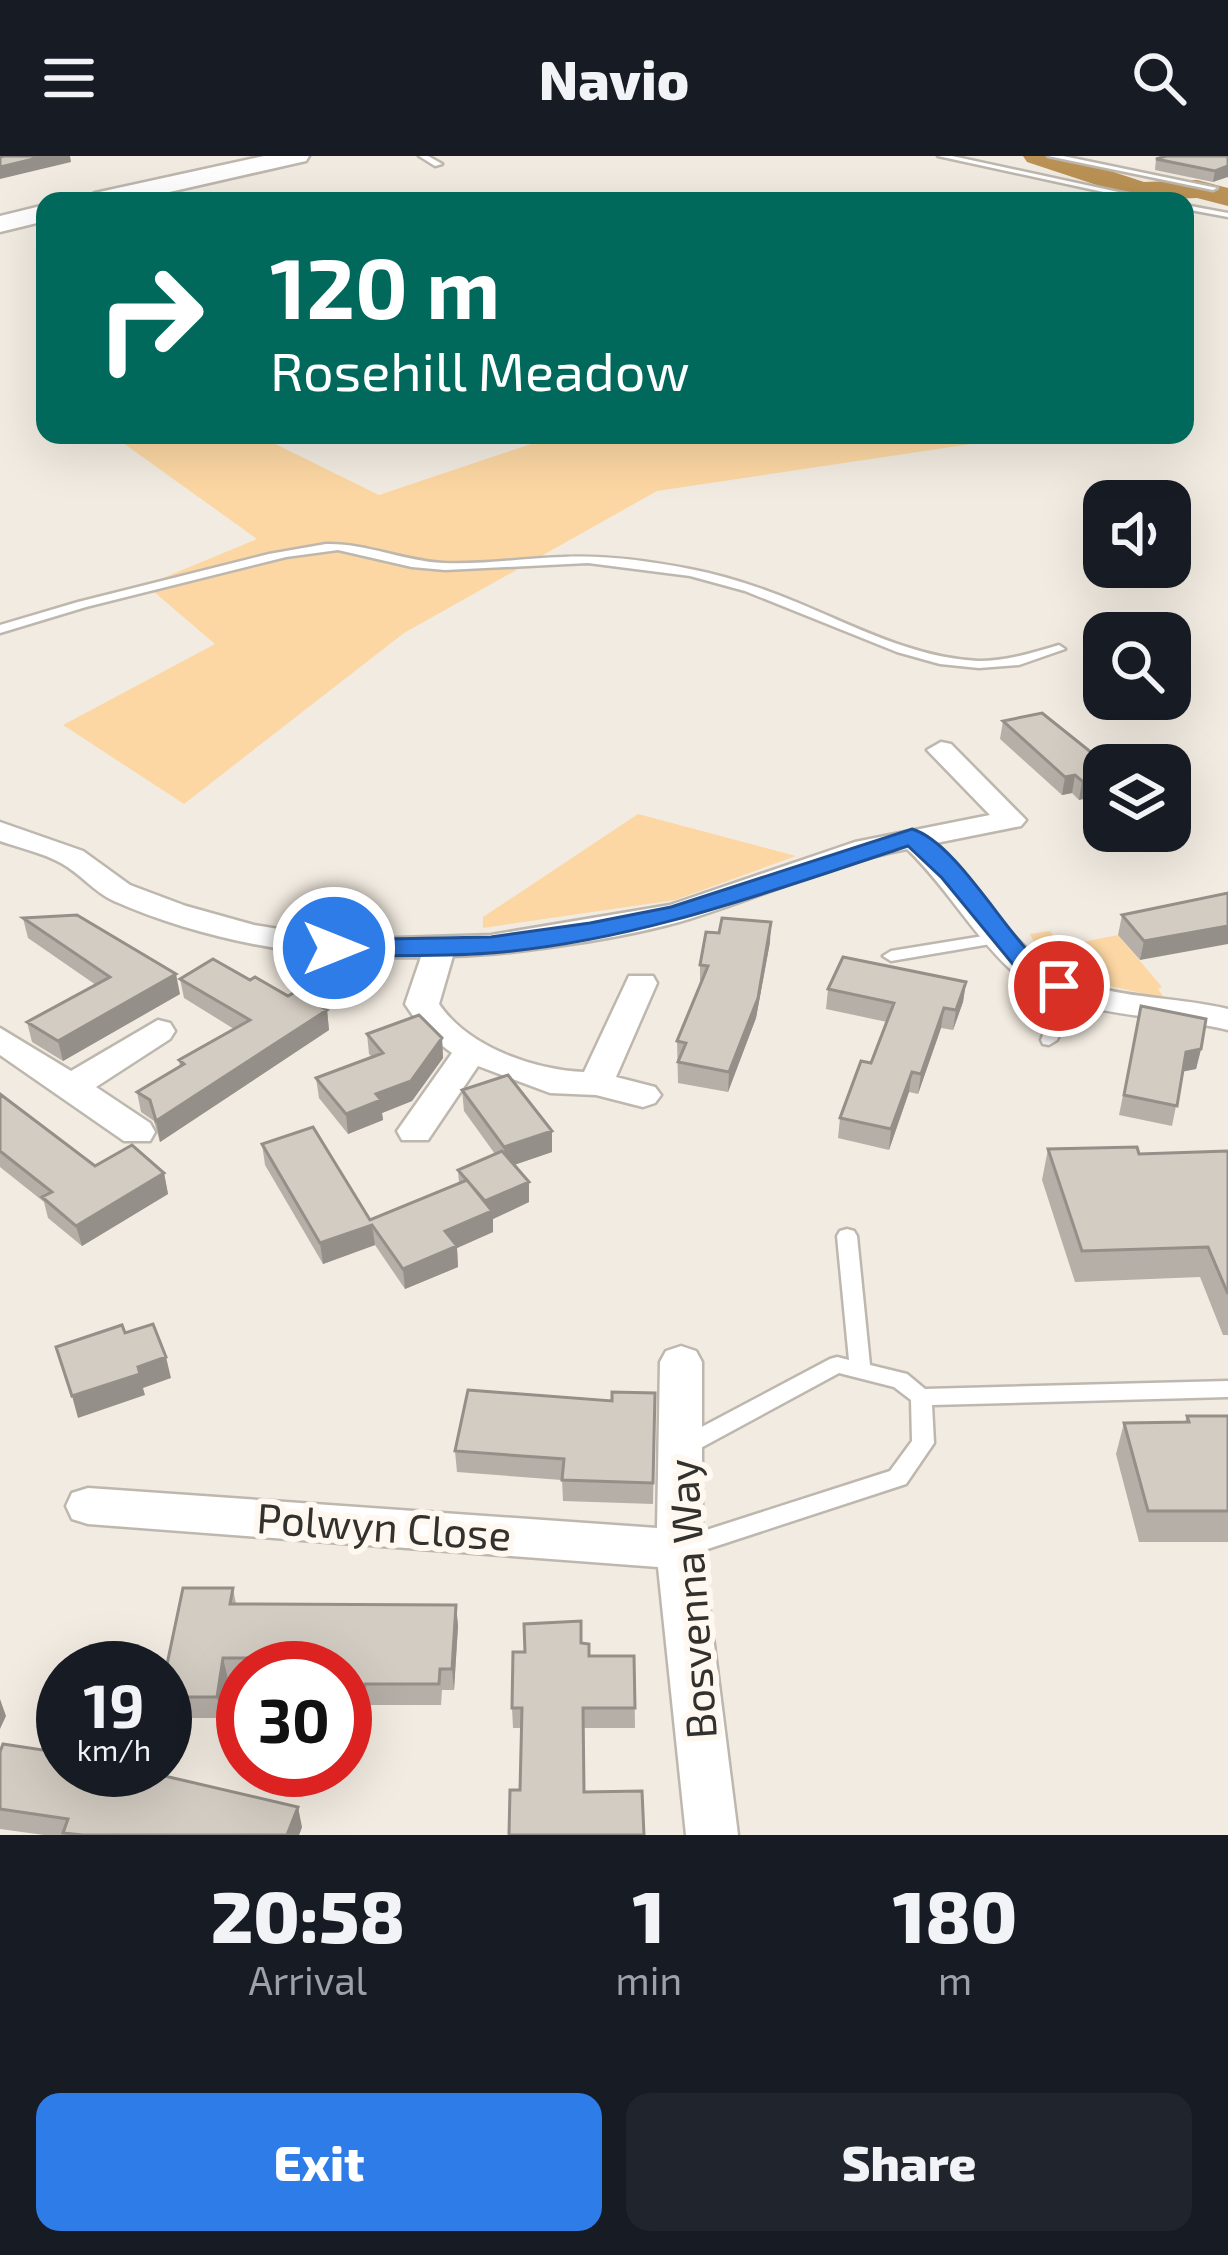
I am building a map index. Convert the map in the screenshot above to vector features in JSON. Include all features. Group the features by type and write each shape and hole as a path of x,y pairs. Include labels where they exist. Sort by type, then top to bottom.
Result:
{"highway":[{"path":"135,192 296,156"},
{"path":"0,224 36,215"}],"street":[{"path":"0,831 72,857 119,892 233,929 334,948 511,943 676,913 912,837 1011,820 940,750"},
{"path":"912,837 951,873 1034,974 1069,990 1228,1020"},
{"path":"440,947 422,1004 436,1025 472,1051 550,1082 596,1084 643,1095"},
{"path":"596,1084 640,983"},
{"path":"71,1087 158,1031"},
{"path":"0,1040 137,1132"},
{"path":"415,1131 472,1051"},
{"name":"Bosvenna Way","path":"681,1362 680,1549 712,1835"},
{"name":"Polwyn Close","path":"88,1506 680,1549"}],"lane":[{"path":"423,156 438,164"},
{"path":"942,156 1113,192"},
{"path":"1052,156 1189,192"},
{"path":"1200,195 1228,190"},
{"path":"1200,195 1228,215"},
{"path":"0,628 199,575 336,546 423,566 482,568 586,560 686,573 745,586 889,646 944,660 1006,666 1025,664 1059,649"},
{"path":"891,956 1003,938"},
{"path":"1049,1040 1069,990"},
{"path":"847,1236 860,1371"},
{"path":"680,1449 837,1365 900,1380 921,1397 1228,1389"},
{"path":"680,1549 898,1478 923,1443 921,1397"}],"shaded area":[{"path":"125,444 275,444 379,495 531,444 971,444 657,491 404,633 184,804 63,725 215,644 146,585 257,539"},
{"path":"638,814 796,856 675,900 483,928 483,917"},
{"path":"1050,931 1063,946 1118,935 1162,987 1158,989 1165,999 1088,980 1053,963 1030,934"}],"building":[{"path":"4,156 46,156 0,167"},
{"path":"1228,156 1228,166 1215,171 1156,159"},
{"path":"1042,713 1083,746 1083,781 1075,775 1065,777 1003,721"},
{"path":"1228,893 1228,926 1144,941 1122,915"},
{"path":"77,915 176,974 58,1041 27,1022 110,977 23,918"},
{"path":"722,918 771,922 758,998 729,1072 678,1062 686,1043 677,1041 708,966 700,965 706,932 719,933"},
{"path":"843,957 966,982 956,1010 944,1008 921,1074 912,1072 891,1129 840,1118 861,1061 871,1063 894,1003 828,989"},
{"path":"213,959 250,980 255,977 288,996 295,992 327,1010 156,1121 150,1100 137,1092 184,1064 179,1060 250,1020 180,979"},
{"path":"1141,1006 1206,1019 1201,1049 1186,1052 1177,1106 1124,1095"},
{"path":"419,1015 442,1038 411,1081 376,1094 381,1100 346,1114 316,1078 383,1053 367,1034"},
{"path":"508,1075 552,1131 504,1147 462,1090"},
{"path":"0,1094 95,1166 132,1145 164,1173 76,1226 42,1197 52,1192 0,1151"},
{"path":"313,1127 370,1220 467,1180 492,1211 445,1231 457,1246 403,1269 372,1225 320,1243 262,1144"},
{"path":"1137,1147 1139,1154 1228,1151 1228,1294 1208,1247 1082,1251 1048,1149"},
{"path":"502,1151 529,1182 485,1201 458,1170"},
{"path":"153,1324 166,1357 138,1367 140,1374 72,1396 56,1347 122,1325 125,1333"},
{"path":"468,1390 612,1401 612,1392 655,1393 653,1483 562,1480 564,1459 455,1451"},
{"path":"1187,1416 1228,1416 1228,1511 1148,1511 1124,1423 1189,1422"},
{"path":"183,1588 233,1588 230,1604 456,1605 452,1669 440,1669 439,1684 372,1684 372,1641 216,1641 216,1697 192,1697 192,1641 172,1641"},
{"path":"581,1621 581,1643 589,1644 589,1656 634,1656 635,1708 583,1708 584,1792 642,1791 644,1835 509,1835 510,1790 520,1790 522,1708 512,1708 513,1652 525,1652 524,1624"},
{"path":"3,1744 36,1749 36,1797 192,1797 192,1782 216,1788 216,1797 255,1797 298,1807 287,1835 63,1833 68,1819 0,1809"}],"waterway":[{"path":"1037,156 1142,191 1197,189 1228,197"}],"route":[{"path":"334,948 491,945 590,931 676,913 866,848 912,837 951,873 1034,974 1059,986"}]}
